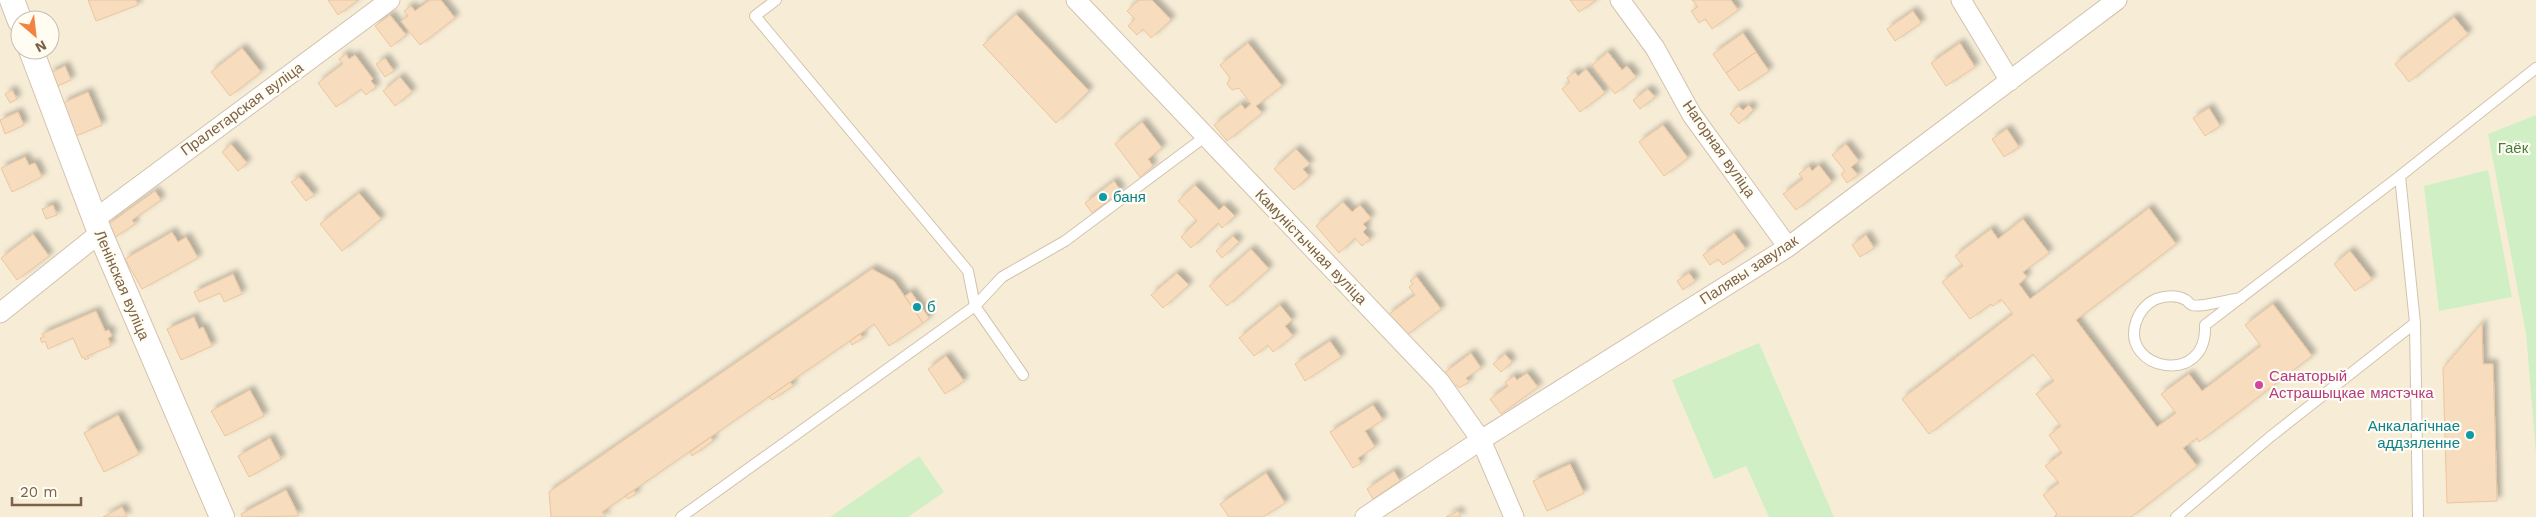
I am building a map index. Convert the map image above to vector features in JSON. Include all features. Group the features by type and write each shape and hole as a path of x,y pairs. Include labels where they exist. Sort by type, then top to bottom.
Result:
{"street":[{"path":"0,5 8,0"},
{"name":"Пралетарская вуліца","path":"0,313 97,226 390,0"},
{"name":"Камуністычная вуліца","path":"1076,0 1440,382 1481,440 1514,517"},
{"name":"Нагорная вуліца","path":"1620,0 1655,48 1692,115 1788,247"},
{"path":"1961,0 2010,81"},
{"name":"Палявы завулак","path":"1365,517 1481,440 1788,247 2117,0"},
{"name":"Ленінская вуліца","path":"35,60 97,226 222,517"}],"lane":[{"path":"776,0 756,16 968,271 975,306 1023,375"},
{"path":"2241,298 2192,305 2177,297 2164,297 2153,300 2143,308 2135,326 2141,351 2149,360 2173,367 2185,364 2195,357 2202,347 2205,325 2241,298 2400,176 2536,68"},
{"path":"681,517 975,306 1002,277 1065,241 1206,136"},
{"path":"2400,176 2415,323 2418,517"},
{"path":"2176,517 2270,437 2415,323"}],"shaded area":[{"path":"0,0 2536,0 2536,517 0,517"}],"green space":[{"name":"Гаёк","path":"2536,115 2536,454 2526,333 2488,134"},
{"path":"2488,170 2512,297 2439,311 2424,186"},
{"path":"1759,343 1834,517 1769,517 1746,466 1714,479 1672,380"},
{"path":"919,456 944,492 908,517 830,517"}],"building":[{"path":"88,0 136,0 138,5 96,21"},
{"path":"328,0 356,0 357,1 338,15"},
{"path":"430,0 441,0 455,18 420,45 401,21 408,16 404,11 411,6 415,11"},
{"path":"1139,0 1152,0 1171,20 1151,38 1143,29 1137,35 1128,26 1135,19 1127,11"},
{"path":"1570,0 1594,0 1595,1 1579,12"},
{"path":"1692,0 1731,0 1738,10 1712,29 1705,19 1699,23 1691,11 1698,7"},
{"path":"1913,11 1921,23 1895,41 1887,29"},
{"path":"1016,14 1089,91 1056,123 983,45"},
{"path":"390,15 406,35 391,47 375,26"},
{"path":"2454,17 2468,34 2409,82 2395,64"},
{"path":"1743,33 1756,52 1726,73 1713,54"},
{"path":"1248,43 1282,86 1256,106 1262,113 1227,141 1214,125 1241,104 1245,109 1251,104 1239,88 1232,90 1227,84 1230,78 1220,65"},
{"path":"1960,43 1975,67 1946,86 1931,63"},
{"path":"242,48 261,72 230,96 211,72"},
{"path":"1608,52 1622,70 1627,66 1636,77 1615,94 1592,65"},
{"path":"1756,52 1769,71 1739,91 1726,73"},
{"path":"346,54 349,59 355,55 373,79 371,81 376,87 366,95 361,89 336,107 318,83 343,64 339,59"},
{"path":"385,58 394,71 385,77 376,64"},
{"path":"65,66 71,80 55,87 50,73"},
{"path":"1586,69 1605,93 1580,112 1562,89 1570,82 1567,78 1575,72 1578,76"},
{"path":"400,77 412,92 395,106 383,91"},
{"path":"1648,89 1655,97 1640,109 1633,100"},
{"path":"12,90 17,99 10,103 5,94"},
{"path":"88,92 102,125 76,136 63,103"},
{"path":"1749,105 1753,110 1739,124 1730,114 1738,106 1743,110"},
{"path":"2209,108 2220,126 2205,136 2193,118"},
{"path":"18,112 24,125 5,134 0,120"},
{"path":"1142,122 1162,148 1148,159 1153,166 1140,177 1115,144"},
{"path":"1663,125 1688,158 1664,176 1639,142"},
{"path":"2007,129 2019,147 2004,157 1992,139"},
{"path":"231,144 247,163 238,171 222,152"},
{"path":"1846,144 1859,161 1851,167 1858,175 1847,183 1841,174 1845,171 1832,155"},
{"path":"1296,149 1310,164 1303,169 1309,176 1294,190 1274,169"},
{"path":"25,157 29,165 35,163 42,177 12,192 1,168"},
{"path":"1819,165 1832,182 1796,210 1783,194 1803,179 1799,174 1809,166 1812,171"},
{"path":"299,177 314,195 306,201 291,182"},
{"name":"баня","path":"1114,181 1121,191 1092,213 1085,203"},
{"path":"1195,185 1219,210 1224,205 1235,216 1222,228 1218,223 1191,248 1181,237 1197,221 1178,201"},
{"path":"155,191 161,200 132,220 135,224 114,238 106,226"},
{"path":"359,193 381,219 342,251 320,224"},
{"path":"1343,202 1352,212 1360,205 1371,218 1363,224 1367,228 1363,232 1370,239 1362,246 1355,238 1339,253 1316,226"},
{"path":"53,205 57,215 46,219 42,209"},
{"path":"2149,208 2176,244 2076,320 2157,427 2176,413 2161,394 2189,374 2202,391 2261,346 2245,325 2273,304 2312,356 2199,442 2197,438 2183,448 2197,466 2131,517 2054,517 2057,514 2043,495 2059,483 2045,466 2062,453 2049,435 2061,426 2036,394 2054,381 2033,354 1929,434 1902,399 2013,314 2001,299 1993,306 1991,304 1970,319 1942,282 1963,266 1955,256 1991,229 1998,239 2023,219 2049,253 2023,272 2027,277 2019,284 2030,299"},
{"path":"172,232 178,242 186,237 198,258 142,289 125,259"},
{"path":"1734,233 1746,249 1723,265 1718,259 1710,265 1703,255"},
{"path":"33,234 49,256 17,280 1,258"},
{"path":"1866,235 1874,248 1860,257 1852,245"},
{"path":"1233,236 1239,242 1222,258 1216,251"},
{"path":"1251,249 1269,269 1227,306 1209,286"},
{"path":"2350,251 2372,279 2355,291 2334,264"},
{"path":"872,269 894,281 923,323 889,346 874,324 602,512 606,517 551,517 549,492"},
{"path":"1177,273 1189,285 1163,308 1151,295"},
{"path":"1689,273 1695,281 1683,290 1677,281"},
{"path":"233,274 242,294 224,302 220,293 199,302 194,292"},
{"path":"1416,276 1441,309 1404,337 1388,315 1415,295 1409,287 1413,284 1410,281"},
{"name":"б","path":"911,292 929,318 923,323 905,296"},
{"path":"1280,305 1292,320 1285,326 1293,336 1273,352 1268,345 1254,356 1239,338"},
{"path":"96,311 105,331 109,330 112,336 108,338 111,346 87,356 89,358 85,360 84,357 82,358 73,338 48,349 45,341 42,343 40,338 44,337 42,334"},
{"path":"194,317 199,329 203,327 212,346 181,360 167,329"},
{"name":"Анкалагічнае аддзяленне","path":"2482,323 2483,364 2493,364 2497,501 2447,503 2443,368"},
{"path":"860,334 863,338 852,345 850,341"},
{"path":"1330,341 1341,357 1305,381 1295,364"},
{"path":"1471,353 1481,368 1466,378 1469,382 1459,388 1457,385 1454,387 1444,373"},
{"path":"1505,354 1512,362 1501,372 1493,364"},
{"path":"946,356 964,381 945,394 928,369"},
{"path":"1527,373 1538,387 1501,414 1490,399 1508,386 1505,382 1514,376 1517,380"},
{"path":"790,382 793,386 772,400 769,397"},
{"path":"250,390 264,416 225,436 211,411"},
{"path":"1373,405 1383,420 1365,431 1375,447 1358,458 1361,463 1353,468 1330,432"},
{"path":"118,415 139,454 104,472 84,433"},
{"path":"711,437 713,441 692,456 690,452"},
{"path":"270,438 281,459 249,477 238,456"},
{"path":"1570,464 1584,493 1547,511 1533,481"},
{"path":"1394,471 1400,481 1373,499 1367,489"},
{"path":"1266,473 1285,503 1263,517 1229,517 1220,504"},
{"path":"286,490 299,516 242,517 241,514"},
{"path":"634,490 636,494 628,499 625,496"},
{"path":"122,507 127,517 103,517"},
{"path":"1458,511 1461,517 1446,517"}],"place":[{"name":"баня","path":"1103,197"},
{"name":"б","path":"917,307"},
{"name":"Санаторый Астрашыцкае мястэчка","path":"2259,385"},
{"name":"Анкалагічнае аддзяленне","path":"2470,435"}]}
